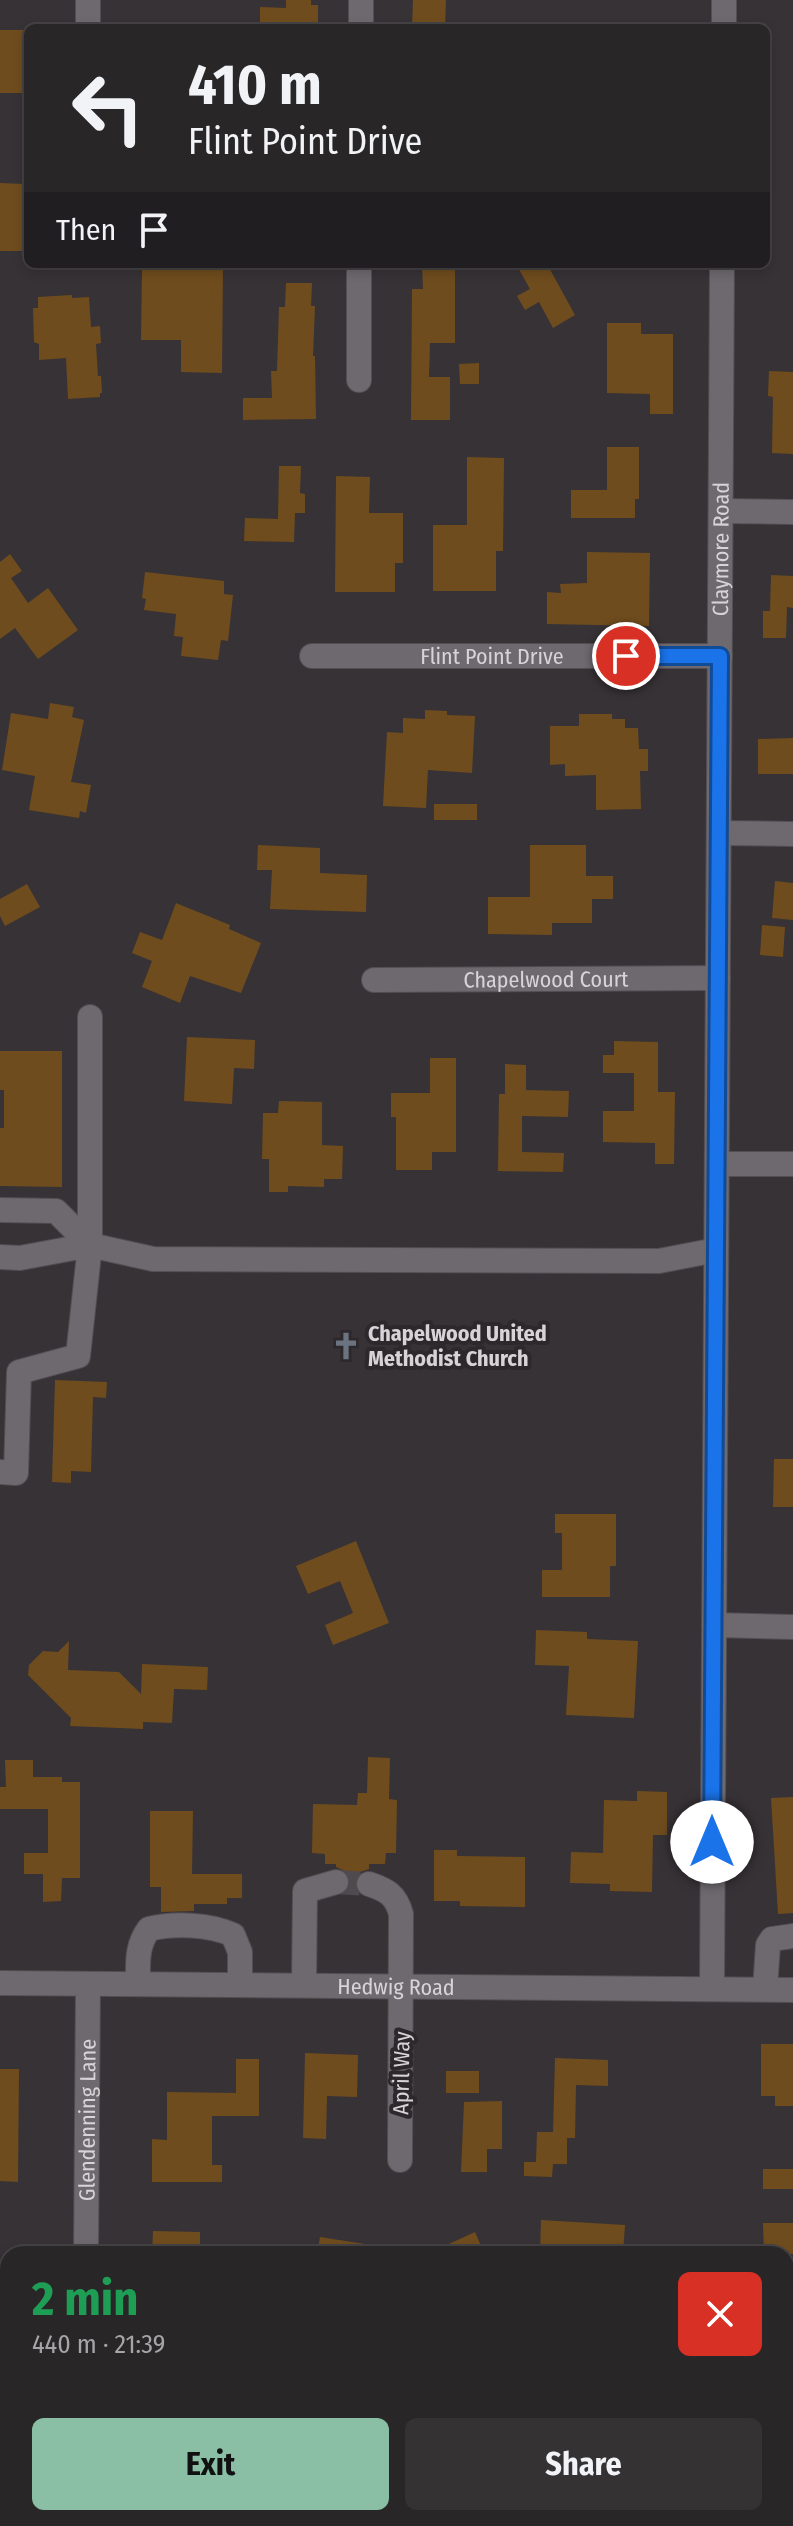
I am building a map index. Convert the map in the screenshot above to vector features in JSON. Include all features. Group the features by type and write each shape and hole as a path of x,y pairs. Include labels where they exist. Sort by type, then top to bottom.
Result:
{"street":[{"path":"88,0 88,24"},
{"path":"361,0 361,24"},
{"path":"724,0 724,24"},
{"path":"359,268 359,380"},
{"name":"Claymore Road","path":"712,1987 722,268"},
{"path":"721,511 793,512"},
{"name":"Flint Point Drive","path":"312,656 720,656"},
{"path":"719,833 793,834"},
{"name":"Chapelwood Court","path":"374,980 718,978"},
{"path":"0,1472 16,1473 19,1372 78,1356 90,1245 90,1017"},
{"path":"717,1164 793,1164"},
{"path":"0,1210 56,1211 90,1245"},
{"path":"0,1257 20,1258 90,1245 153,1259 659,1261 716,1250"},
{"path":"714,1625 793,1627"},
{"path":"304,1985 305,1891 336,1882"},
{"name":"April Way","path":"369,1884 386,1890 397,1899 401,1914 400,2160"},
{"path":"138,1984 138,1949 142,1938 149,1929 169,1925 221,1929 233,1935 240,1952 240,1985"},
{"path":"765,1989 768,1945 772,1939 793,1936"},
{"name":"Hedwig Road","path":"0,1983 793,1990"},
{"name":"Glendenning Lane","path":"86,2246 88,1984"}],"building":[{"path":"286,0 311,0 311,5 318,5 318,24 260,24 260,7 286,8"},
{"path":"413,0 446,0 445,24 412,24"},
{"path":"0,30 24,30 24,93 0,93"},
{"path":"0,183 24,184 23,251 0,251"},
{"path":"223,268 222,373 181,372 181,340 141,340 142,270"},
{"path":"422,268 455,268 455,343 430,343 429,377 450,377 450,420 411,420 412,289 423,289"},
{"path":"518,268 549,268 575,315 553,328 539,302 525,310 517,296 530,289"},
{"path":"286,283 312,283 316,419 243,420 243,398 272,398 271,371 277,371 279,307 285,307"},
{"path":"72,295 72,298 89,297 91,327 100,326 101,343 96,344 98,376 101,376 100,397 68,399 66,358 39,360 39,344 34,342 33,308 38,308 38,297"},
{"path":"607,323 641,323 641,334 673,334 673,414 650,414 650,394 607,393"},
{"path":"479,363 479,384 460,384 459,364"},
{"path":"769,371 793,372 793,454 772,453 773,397 768,396"},
{"path":"607,447 639,447 639,499 635,499 635,518 571,518 571,490 607,490"},
{"path":"467,457 504,458 503,551 496,551 496,591 433,591 433,525 467,525"},
{"path":"279,466 301,466 300,493 305,494 305,513 295,513 294,542 244,541 245,518 278,519"},
{"path":"336,476 370,477 369,513 403,513 403,563 395,563 395,592 335,592"},
{"path":"587,552 650,553 649,626 547,624 547,592 561,593 560,584 587,583"},
{"path":"10,554 22,571 11,578 28,603 48,588 78,630 38,659 15,628 0,639 0,562"},
{"path":"145,572 224,581 224,594 233,595 228,641 221,640 218,660 181,656 183,637 174,636 176,614 144,610"},
{"path":"771,575 793,576 793,608 787,607 786,638 763,638 763,611 770,611"},
{"path":"50,703 74,707 72,717 84,720 71,782 91,785 86,813 80,811 79,818 29,810 35,776 2,770 11,713 48,719"},
{"path":"425,710 475,716 472,773 428,770 426,808 383,806 387,732 403,733 403,718 425,719"},
{"path":"579,714 612,714 612,719 625,719 625,728 638,728 639,749 648,749 648,771 640,771 641,809 596,810 596,775 565,776 565,764 550,765 550,726 579,726"},
{"path":"793,738 793,774 758,774 758,739"},
{"path":"434,804 477,804 477,820 434,820"},
{"path":"258,845 320,848 320,873 367,875 366,912 270,909 272,870 257,870"},
{"path":"530,845 586,845 586,876 613,876 613,899 592,899 592,923 552,923 552,935 488,934 488,897 530,897"},
{"path":"775,881 793,883 793,920 772,918"},
{"path":"27,884 40,907 5,926 0,916 0,899"},
{"path":"176,903 230,925 229,929 261,943 241,993 190,976 180,1003 142,987 152,961 132,953 140,932 162,940"},
{"path":"762,925 785,927 783,957 760,955"},
{"path":"187,1037 255,1040 254,1069 234,1068 232,1104 184,1101"},
{"path":"614,1041 658,1042 658,1092 675,1092 674,1164 655,1164 655,1143 603,1142 603,1111 634,1111 634,1073 603,1073 603,1055 614,1055"},
{"path":"0,1051 62,1051 62,1187 0,1186 0,1128 4,1128 4,1090 0,1090"},
{"path":"430,1058 456,1058 456,1152 432,1152 432,1170 396,1170 396,1117 391,1117 391,1093 430,1093"},
{"path":"505,1064 526,1065 526,1090 569,1091 568,1117 522,1116 522,1152 564,1153 563,1172 498,1171 499,1094 505,1094"},
{"path":"279,1101 322,1102 322,1145 343,1146 342,1179 324,1179 324,1187 288,1186 288,1192 269,1192 269,1159 262,1159 263,1113 278,1113"},
{"path":"55,1380 107,1382 106,1398 93,1397 91,1472 71,1471 71,1483 52,1482"},
{"path":"774,1459 793,1459 793,1507 773,1507"},
{"path":"555,1514 616,1514 616,1566 610,1566 610,1597 542,1597 542,1570 562,1570 562,1533 555,1533"},
{"path":"356,1541 389,1623 333,1645 325,1625 353,1613 340,1581 308,1594 296,1566"},
{"path":"536,1630 587,1632 587,1639 638,1641 634,1718 566,1715 569,1666 535,1665"},
{"path":"69,1641 68,1670 119,1672 141,1694 142,1664 208,1667 207,1690 174,1689 172,1723 143,1722 143,1729 70,1726 71,1718 28,1675 29,1665 43,1651 58,1652"},
{"path":"368,1757 390,1758 389,1799 397,1800 396,1853 386,1853 385,1864 369,1864 369,1869 355,1878 355,1889 349,1889 351,1879 347,1872 336,1867 336,1864 325,1864 325,1854 312,1853 313,1804 357,1805 358,1793 367,1793"},
{"path":"5,1760 33,1760 33,1777 62,1777 62,1782 80,1782 80,1878 62,1878 61,1901 43,1902 43,1874 24,1874 24,1853 48,1853 48,1809 0,1809 0,1787 6,1787"},
{"path":"637,1791 667,1792 667,1835 653,1835 652,1892 610,1891 610,1884 570,1883 571,1852 603,1853 604,1800 637,1801"},
{"path":"793,1797 793,1913 778,1914 771,1798"},
{"path":"150,1811 193,1811 192,1874 242,1874 242,1898 227,1898 227,1904 194,1904 194,1911 161,1912 161,1887 150,1887"},
{"path":"434,1850 457,1850 457,1856 525,1857 525,1907 460,1906 460,1901 434,1901"},
{"path":"761,2044 793,2044 793,2106 775,2106 775,2096 761,2096"},
{"path":"305,2053 358,2055 357,2097 327,2096 326,2139 303,2138"},
{"path":"555,2058 608,2060 608,2086 576,2085 575,2138 567,2138 567,2164 553,2164 552,2177 524,2176 524,2162 536,2162 537,2132 553,2132"},
{"path":"236,2059 259,2059 259,2116 212,2116 212,2165 222,2165 222,2182 152,2182 152,2139 167,2140 167,2092 236,2093"},
{"path":"0,2069 19,2069 18,2182 0,2181"},
{"path":"446,2071 479,2071 479,2093 446,2093"},
{"path":"502,2101 502,2149 487,2149 487,2172 461,2172 464,2102"},
{"path":"763,2169 793,2169 793,2189 763,2189"},
{"path":"541,2220 625,2225 624,2246 540,2246"},
{"path":"763,2223 793,2223 793,2246 764,2246"},
{"path":"153,2231 200,2232 200,2246 152,2246"},
{"path":"475,2232 481,2246 444,2246"},
{"path":"320,2237 371,2245 371,2246 318,2246"}],"tunnel":[{"path":"336,1882 369,1884"}],"place":[{"name":"Chapelwood United Methodist Church","path":"346,1346"}],"route":[{"path":"626,656 720,656 712,1842"}]}
